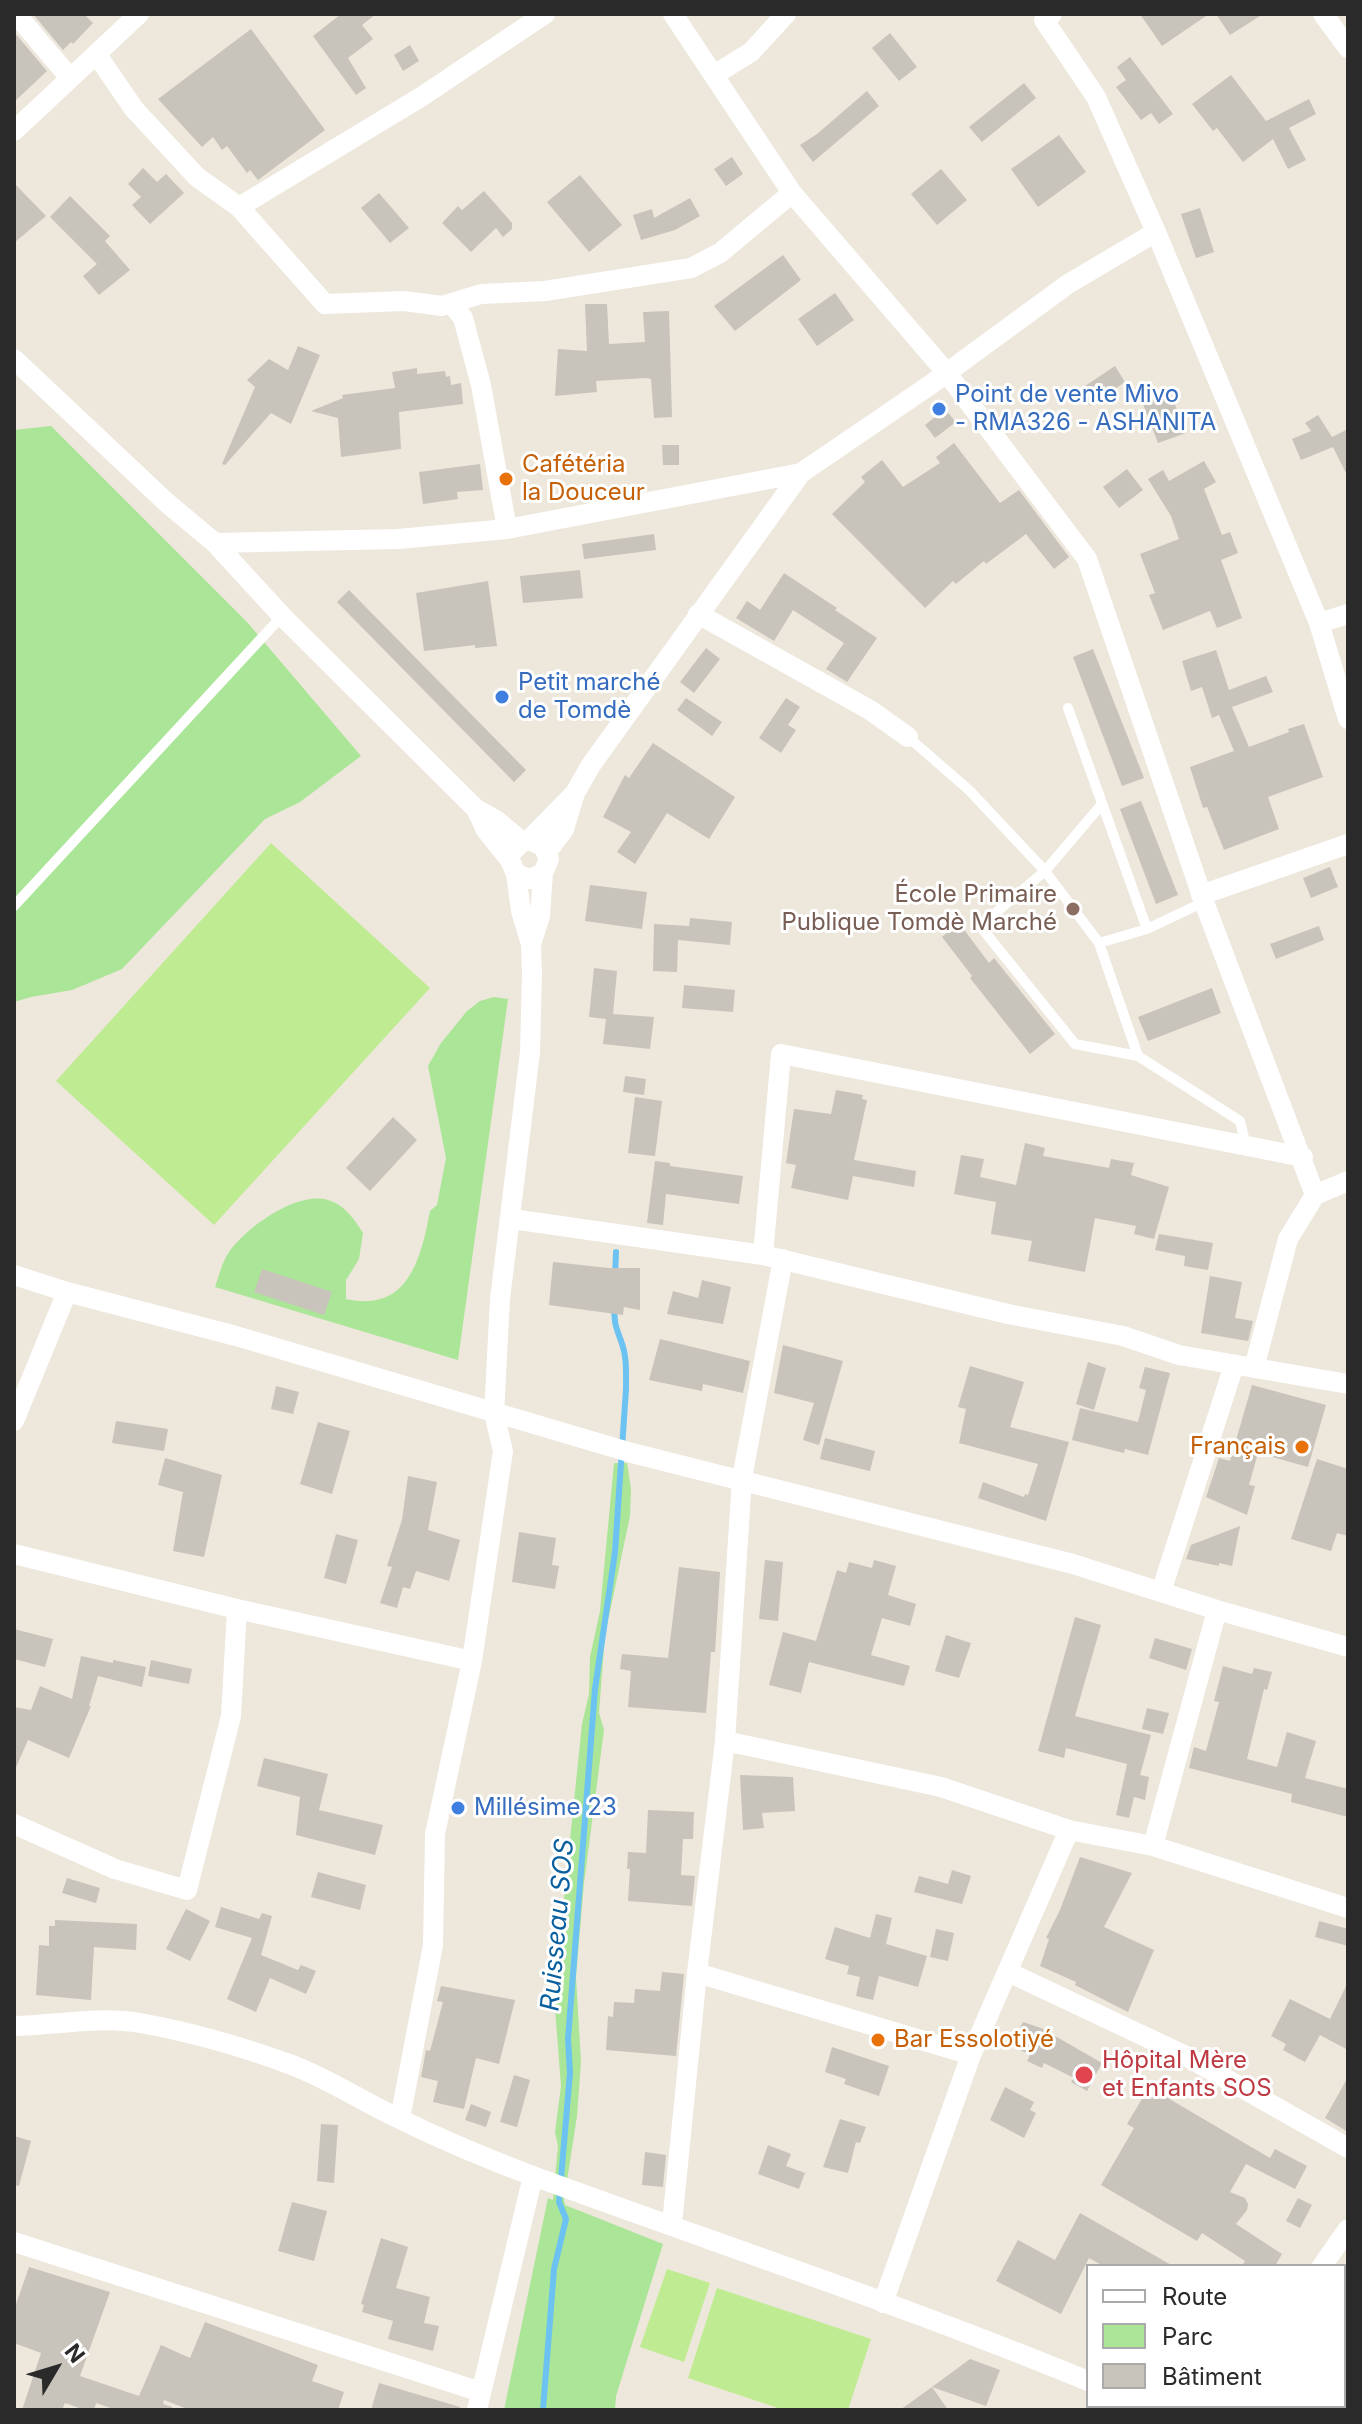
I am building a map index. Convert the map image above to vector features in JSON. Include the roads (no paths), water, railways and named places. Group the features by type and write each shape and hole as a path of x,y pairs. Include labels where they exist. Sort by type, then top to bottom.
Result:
{"street":[{"path":"16,14 70,78"},
{"path":"14,131 139,14"},
{"path":"239,207 421,97 545,14"},
{"path":"673,14 792,193 946,372 1087,559 1202,899 1315,1195"},
{"path":"714,75 751,52 786,14"},
{"path":"1323,14 1348,48"},
{"path":"1045,16 1096,97 1156,232 1319,623 1348,719"},
{"path":"97,55 134,109 197,177 239,207 325,304 404,301 442,306 481,294 545,291 691,268 720,253 792,193"},
{"path":"547,852 564,829 575,793 591,765 801,473 1068,284 1156,232"},
{"path":"452,304 463,318 481,385 507,529"},
{"path":"15,361 166,502 215,543 282,616 476,809 525,841 543,846 549,859 543,873 540,916 531,944 530,1052 500,1299 494,1414 503,1451 472,1661 435,1834 433,1945 400,2119"},
{"path":"215,543 398,539 507,529 801,473"},
{"path":"698,614 870,710 908,737"},
{"path":"1319,623 1348,614"},
{"path":"531,944 521,911 511,853 575,793"},
{"path":"476,809 486,830 513,867 530,879 543,873"},
{"path":"1202,899 1348,844"},
{"path":"672,2224 697,1973 725,1741 742,1478 773,1257 781,1054 1303,1157"},
{"path":"1161,1592 1288,1239 1315,1195 1348,1181"},
{"path":"512,1219 773,1257 1008,1314 1123,1336 1179,1355 1348,1384"},
{"path":"14,1275 236,1336 632,1453 742,1478 1073,1564 1217,1610 1348,1647"},
{"path":"14,1421 67,1292"},
{"path":"14,1554 237,1609 472,1661"},
{"path":"14,1824 115,1869 187,1890 231,1716 237,1609"},
{"path":"1153,1846 1217,1610"},
{"path":"725,1741 941,1787 1069,1830 1153,1846 1348,1908"},
{"path":"883,2303 971,2055 1069,1830"},
{"path":"1008,1972 1184,2055 1348,2148"},
{"path":"697,1973 971,2055"},
{"path":"14,2026 84,2019 138,2023 218,2042 292,2065 400,2119 552,2182 991,2341 1086,2380"},
{"path":"14,2242 479,2401 552,2182"},
{"path":"1323,2264 1348,2229"}],"lane":[{"path":"14,906 282,616"},
{"path":"1068,708 1147,929"},
{"path":"908,737 969,790 1045,871 1099,943 1138,1056"},
{"path":"1102,804 1045,871 980,926 1075,1044 1138,1056 1240,1121 1246,1146"},
{"path":"1099,943 1147,929 1202,899"}],"waterway":[{"name":"Ruisseau SOS","path":"615,1276 616,1252"},
{"name":"Ruisseau SOS","path":"543,2410 554,2269 566,2219 559,2202 570,2073 568,2039 595,1689 615,1552 626,1389 625,1358 614,1308"}],"place":[{"name":"Point de vente Mivo - RMA326 - ASHANITA","path":"939,409"},
{"name":"Cafétéria la Douceur","path":"506,479"},
{"name":"Petit marché de Tomdè","path":"502,697"},
{"name":"École Primaire Publique Tomdè Marché","path":"1073,909"},
{"name":"Français","path":"1302,1447"},
{"name":"Millésime 23","path":"458,1808"},
{"name":"Bar Essolotiyé","path":"878,2040"},
{"name":"Hôpital Mère et Enfants SOS","path":"1084,2075"}]}
